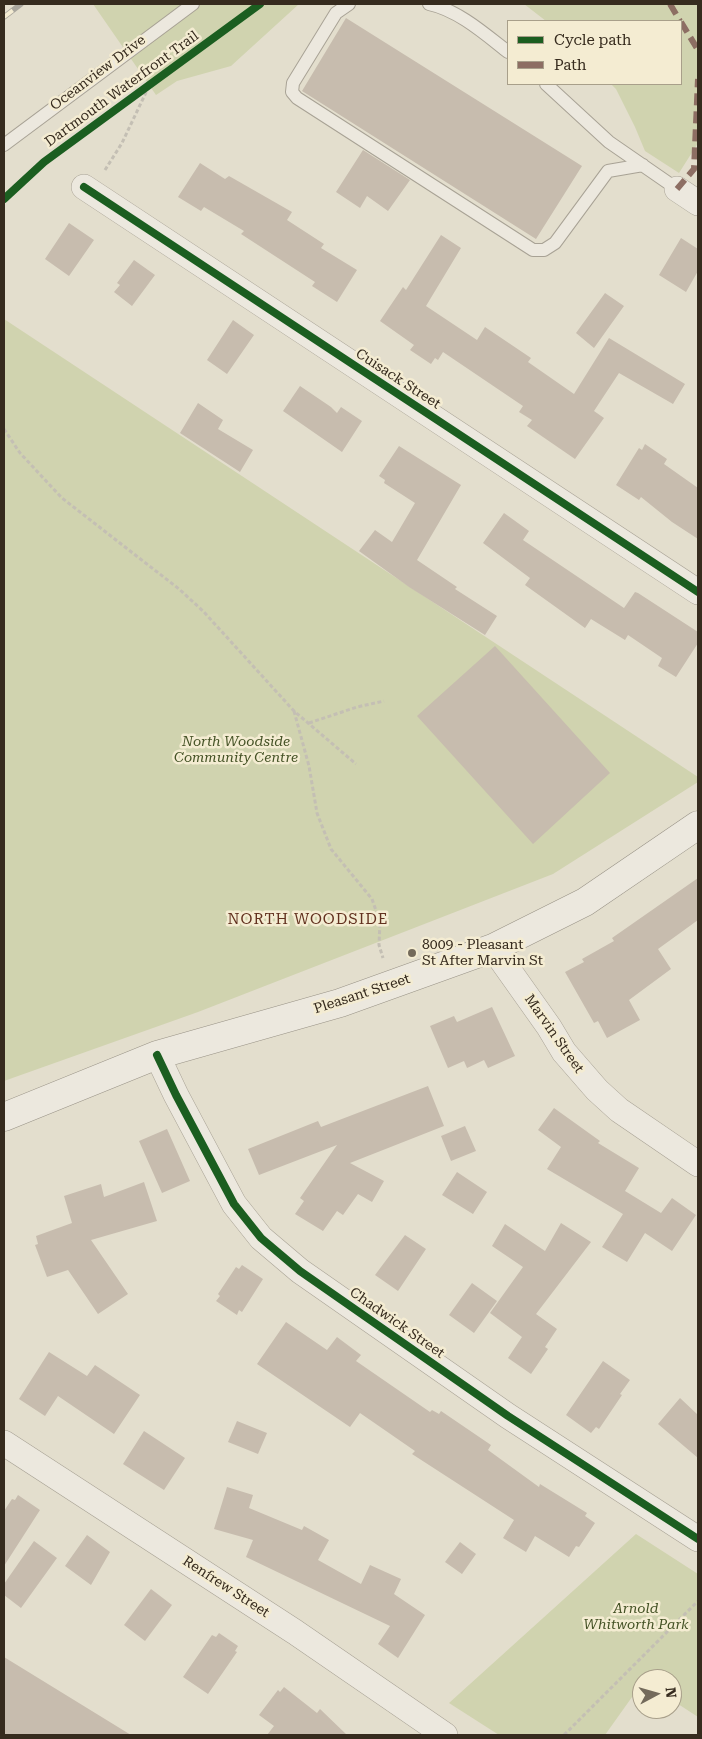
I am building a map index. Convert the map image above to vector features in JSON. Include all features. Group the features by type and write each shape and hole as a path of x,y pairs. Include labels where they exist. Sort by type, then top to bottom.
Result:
{"main road":[{"name":"Pleasant Street","path":"4,1117 157,1055 340,1003 493,948 585,902 698,825"}],"street":[{"name":"Cuisack Street","path":"84,187 698,592"},
{"path":"677,189 698,203"},
{"name":"Marvin Street","path":"493,948 549,1027 564,1052 597,1090 619,1110 698,1164"},
{"name":"Chadwick Street","path":"157,1055 234,1204 261,1238 300,1271 500,1410 698,1539"},
{"name":"Renfrew Street","path":"4,1443 295,1632 445,1735"}],"lane":[{"name":"Oceanview Drive","path":"4,145 193,4"},
{"path":"349,4 336,13 293,83 292,92 298,98 533,250 544,250 556,243 608,171 643,165"},
{"path":"429,4 440,6 470,24 507,51"},
{"path":"547,85 609,142 677,189"}],"path":[{"path":"84,187 103,172 122,143 150,84"},
{"path":"4,429 20,453 62,498 179,589 203,611 294,711 356,764"},
{"path":"308,723 357,707 384,701"},
{"path":"294,711 309,766 317,812 331,849 372,898 380,922 379,945 393,984"},
{"path":"564,1735 698,1601"}],"green space":[{"path":"93,4 299,4 231,66 177,81 156,95"},
{"path":"524,4 698,4 698,143 679,173 645,151 616,89 612,85 682,85 682,20 545,20"},
{"name":"North Woodside Community Centre","path":"4,319 698,777 698,782 553,874 198,1012 4,1081"},
{"name":"Arnold Whitworth Park","path":"636,1534 698,1574 698,1717 682,1707 682,1669 632,1669 632,1697 605,1735 499,1735 449,1703"}],"building":[{"path":"346,18 582,166 536,239 302,91"},
{"path":"363,150 410,180 388,211 367,196 360,208 336,192"},
{"path":"200,163 225,179 229,176 292,212 287,220 324,244 321,248 357,270 337,302 312,286 315,282 241,234 244,231 204,207 201,211 178,197"},
{"path":"69,223 94,240 69,276 45,259"},
{"path":"441,235 461,248 426,306 477,340 485,327 531,358 528,362 574,394 609,338 685,384 673,404 619,373 594,411 604,418 575,459 527,426 532,420 519,412 523,406 443,352 438,360 435,358 431,364 410,350 414,345 380,321 403,287 406,290"},
{"path":"681,238 698,249 698,271 686,292 659,275"},
{"path":"134,260 155,275 132,306 114,292 120,285 117,283"},
{"path":"605,293 624,306 594,348 576,333"},
{"path":"233,320 254,335 227,374 207,360"},
{"path":"300,386 337,413 341,407 362,421 342,452 283,411"},
{"path":"198,403 223,420 218,429 253,450 240,472 180,433"},
{"path":"645,444 667,459 664,464 698,488 698,539 672,522 641,497 639,500 616,485 639,448 642,450"},
{"path":"399,446 461,485 417,560 457,587 455,589 497,616 485,635 409,587 359,551 375,530 392,542 415,503 384,483 385,480 379,476"},
{"path":"504,513 529,531 523,540 624,608 635,592 698,632 698,643 676,677 658,666 662,658 628,635 625,640 591,619 585,628 525,585 530,578 483,543"},
{"path":"495,646 610,773 533,844 417,716"},
{"path":"698,878 698,920 658,949 671,969 629,1000 640,1020 607,1038 598,1021 594,1023 565,972 584,962 582,959 614,941 612,938"},
{"path":"492,1007 515,1056 488,1068 484,1060 467,1068 464,1061 448,1068 430,1026 454,1016 457,1022"},
{"path":"428,1086 444,1126 350,1163 384,1181 372,1202 358,1194 343,1215 337,1211 323,1231 295,1214 304,1201 300,1198 337,1145 259,1175 248,1149 318,1121 321,1127"},
{"path":"554,1108 600,1141 598,1143 639,1168 625,1191 661,1213 672,1198 696,1215 672,1251 645,1233 627,1262 602,1247 623,1214 547,1169 561,1147 538,1130"},
{"path":"465,1126 476,1151 451,1161 441,1136"},
{"path":"167,1129 190,1181 162,1193 139,1141"},
{"path":"457,1172 487,1192 473,1214 442,1195"},
{"path":"144,1182 157,1221 91,1240 128,1294 98,1314 68,1270 47,1277 35,1245 38,1244 36,1236 72,1223 64,1196 101,1184 104,1197"},
{"path":"561,1223 591,1242 536,1314 557,1329 545,1347 548,1349 531,1374 508,1358 522,1337 490,1313 523,1267 492,1246 505,1224 545,1251"},
{"path":"405,1235 426,1249 398,1291 375,1275"},
{"path":"242,1265 263,1279 242,1312 239,1310 237,1315 216,1301 220,1296 218,1294 236,1267 239,1269"},
{"path":"472,1283 497,1301 474,1333 449,1315"},
{"path":"286,1322 327,1350 337,1337 361,1355 356,1361 430,1412 432,1410 439,1414 441,1411 491,1445 488,1450 539,1487 540,1484 587,1513 585,1516 595,1523 579,1547 576,1546 569,1557 535,1536 526,1552 503,1538 514,1520 412,1454 415,1451 360,1413 350,1427 257,1364"},
{"path":"49,1352 87,1376 95,1365 140,1395 114,1434 58,1396 45,1416 19,1399"},
{"path":"603,1361 630,1380 599,1429 596,1427 591,1433 566,1415"},
{"path":"680,1398 698,1415 698,1458 658,1424"},
{"path":"237,1421 267,1433 258,1454 228,1442"},
{"path":"144,1431 185,1458 164,1490 123,1464"},
{"path":"227,1487 253,1495 249,1508 302,1530 304,1526 329,1540 318,1560 361,1584 370,1565 401,1579 394,1594 425,1615 398,1658 378,1644 390,1626 246,1557 253,1540 214,1529"},
{"path":"18,1495 40,1510 4,1566 4,1511 12,1499 15,1500"},
{"path":"87,1535 110,1552 91,1585 65,1566"},
{"path":"34,1541 57,1558 21,1608 4,1595 4,1584"},
{"path":"460,1542 476,1554 462,1574 445,1562"},
{"path":"151,1589 172,1605 145,1641 124,1625"},
{"path":"219,1633 238,1646 235,1651 237,1652 208,1694 183,1677 212,1635 216,1637"},
{"path":"4,1657 131,1735 4,1735"},
{"path":"284,1687 317,1713 320,1709 347,1735 267,1735 274,1726 259,1715 278,1690 280,1692"}],"railway":[{"path":"4,17 21,4"}],"marked path":[{"path":"670,4 679,20"},
{"path":"682,24 698,50"},
{"path":"677,189 694,169 698,79"}],"cycle path":[{"name":"Dartmouth Waterfront Trail","path":"4,199 44,162 260,4"},
{"path":"84,187 698,592"},
{"path":"157,1055 234,1204 261,1238 300,1271 508,1416 698,1539"}],"place":[{"name":"8009 - Pleasant St After Marvin St","path":"412,953"}],"district":[{"name":"NORTH WOODSIDE","path":"308,920"}]}
